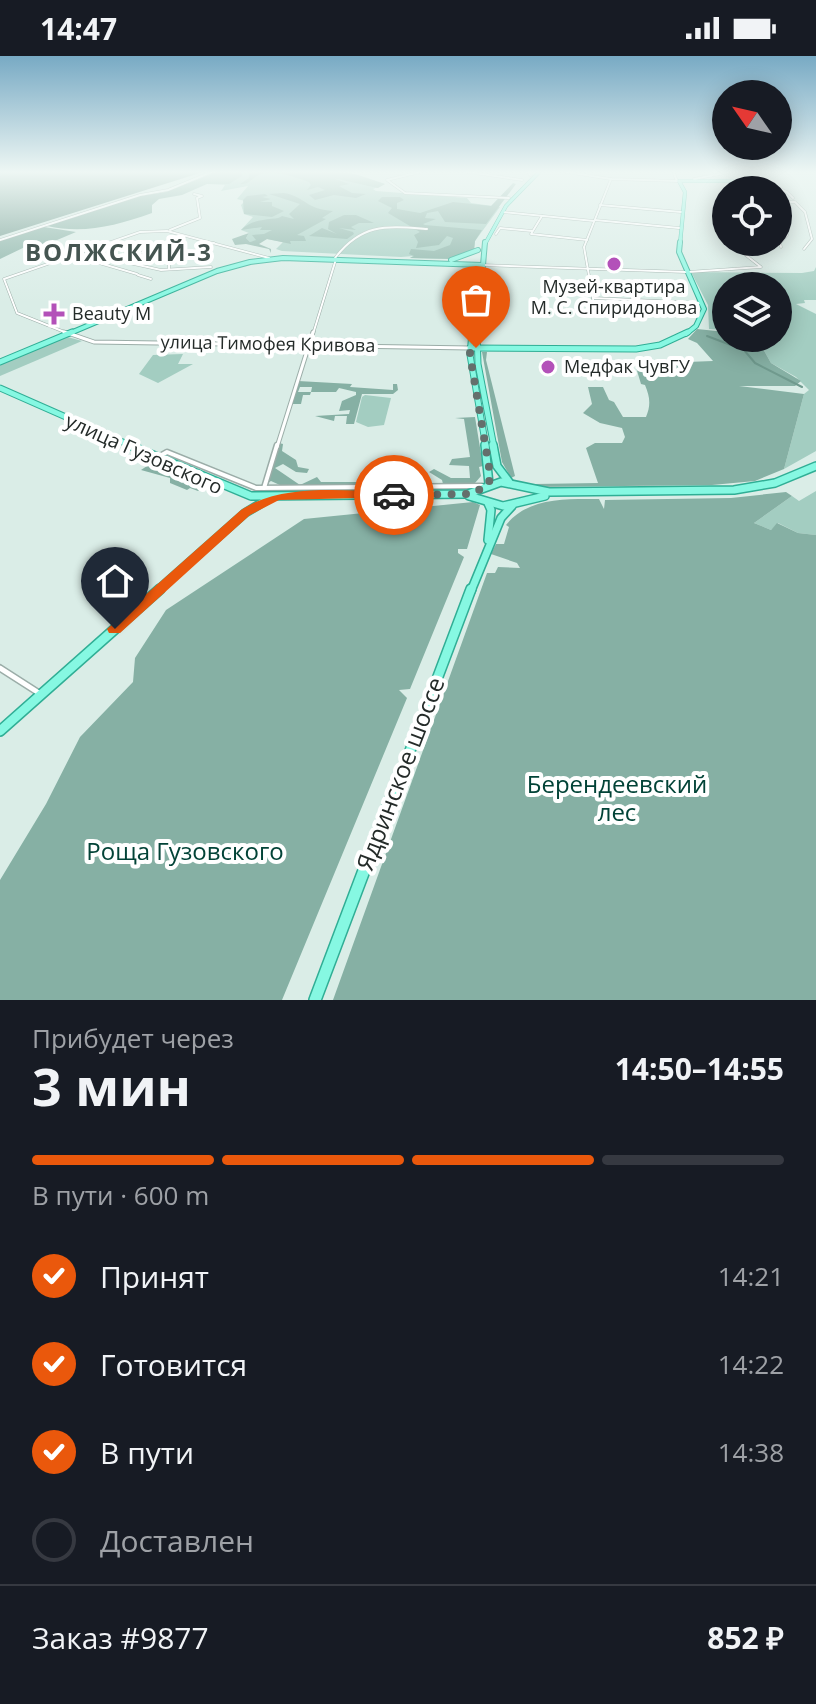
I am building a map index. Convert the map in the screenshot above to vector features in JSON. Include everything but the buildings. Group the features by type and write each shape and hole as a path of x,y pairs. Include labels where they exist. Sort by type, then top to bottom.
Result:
{"main road":[{"path":"498,215 485,239 480,265 474,348 497,466 522,496 515,504"},
{"path":"480,265 480,238 500,215"},
{"path":"474,348 643,348 685,332 699,320 702,304 678,250 682,215"},
{"path":"433,262 459,259 478,250"},
{"path":"0,361 223,268 272,258 480,265"},
{"path":"376,260 480,265"},
{"name":"Ядринское шоссе","path":"474,348 490,473 485,486 486,501 491,510 487,548"},
{"name":"улица Гузовского","path":"0,390 237,495 248,511"},
{"name":"улица Гузовского","path":"248,511 276,498 468,494 485,486 514,486 563,493 734,490 775,483 816,469"},
{"name":"улица Гузовского","path":"276,498 471,496 503,506 552,496 735,492 775,486 816,469"},
{"name":"улица Гузовского","path":"215,485 248,511"},
{"path":"237,495 248,505 248,511"},
{"path":"0,734 248,511 276,498"},
{"name":"Ядринское шоссе","path":"315,1000 487,548 501,518 515,504"}],"street":[{"path":"0,240 78,215"},
{"path":"72,255 137,233 168,231 200,218 200,215"},
{"path":"533,215 680,228"},
{"path":"595,310 584,249 596,215"},
{"path":"804,249 812,239 806,215"},
{"path":"532,231 542,216"},
{"path":"264,488 335,259 345,244 371,227 427,229"},
{"path":"496,234 500,228 532,231"},
{"path":"168,231 272,258"},
{"path":"532,231 531,234 587,240"},
{"path":"187,236 120,261 154,270 184,270 200,264 211,267"},
{"path":"169,269 169,261 214,243"},
{"path":"72,255 151,279"},
{"name":"улица Тимофея Кривова","path":"72,255 4,279 17,313 94,342 474,348"},
{"path":"480,265 687,272 761,267 747,256"},
{"path":"593,298 702,304"},
{"path":"156,458 167,452 246,486 264,488 485,486"},
{"path":"0,668 44,696"}],"shaded area":[{"path":"0,215 66,215 0,236"},
{"path":"247,215 494,215 475,241 474,250 452,259 282,251 276,249 283,242 267,239 250,242 246,238 249,233 241,230 253,217"},
{"path":"816,267 816,300 796,304 816,314 816,451 784,469 804,394 809,390 796,377 771,363 765,352 792,352 792,273 814,271"},
{"path":"691,272 712,272 712,329 709,329 708,305"},
{"path":"64,336 82,341 0,376 0,364"},
{"path":"183,354 178,364 193,364 158,383 139,374 153,355"},
{"path":"365,395 391,398 384,425 368,427 356,422"},
{"path":"816,491 816,535 798,533 778,523 771,530 754,523 792,496 799,501"}],"green space":[{"path":"81,215 146,215 87,229 47,226"},
{"path":"290,215 327,215 322,218 326,219 297,235 304,236 306,241 290,241 291,244 267,239 259,244 271,249 271,253 269,249 235,245 232,239 249,233 246,238 250,242 256,240 252,235 272,230 260,230 262,227 241,230 252,223 282,216 294,219"},
{"path":"344,215 356,215 374,223 359,223 351,227 356,230 339,228 353,232 347,239 309,236 322,228 337,234 328,229 329,222"},
{"path":"391,215 426,215 425,218 436,219 425,225 482,230 475,241 474,250 452,259 410,258 414,256 409,254 411,249 434,251 450,245 453,238 447,236 439,245 416,248 418,242 414,235 420,232"},
{"path":"441,215 493,215 486,224 445,222"},
{"path":"44,227 76,232 50,243 27,246 0,259 0,240"},
{"path":"697,329 712,331 712,352 765,352 771,363 801,381 795,386 739,386 804,394 784,469 755,481 712,485 535,487 535,484 598,483 586,448 595,443 622,443 625,437 622,428 600,423 583,413 592,404 588,387 603,387 623,417 646,417 649,397 635,364 713,361 697,343 688,339"},
{"path":"482,352 487,352 486,360 515,476 511,478 502,462"},
{"path":"298,381 393,390 393,384 397,384 398,390 393,394 362,394 354,424 346,424 347,416 335,416 334,421 315,416 349,414 350,410 339,411 342,401 356,395 356,392 339,388 336,392 311,392 310,395 303,395 301,404 292,404","holes":["300,387 312,387 311,392 298,392"]},
{"path":"475,417 483,466 479,467 481,476 475,483 443,484 429,472 434,469 451,478 470,478 469,466 449,465 452,459 470,457 464,419 455,418"},
{"path":"279,443 283,444 282,451 296,460 298,467 309,469 307,473 296,472 283,464 275,468 300,485 317,477 321,482 356,482 356,485 282,486 271,481 266,484"},
{"path":"153,462 205,486 198,491 187,490 170,483 170,478 141,470"},
{"name":"Берендеевский лес","path":"786,492 792,496 754,523 771,530 777,523 798,533 816,535 816,1000 333,1000 487,573 495,573 498,567 520,568 517,563 491,554 496,544 504,544 509,527 506,525 536,504 561,500 599,499 604,509 605,500 731,498"},
{"name":"Роща Гузовского","path":"473,502 480,505 467,549 458,549 464,557 410,689 399,690 407,698 282,1000 0,1000 0,880 46,804 80,737 133,682 135,658 166,610 304,519"}],"waterway":[{"path":"707,336 744,350 755,363 802,387"}],"way so far":[{"path":"394,495 472,494 489,484 491,478 470,355 470,348 476,348"}],"place":[{"name":"Музей-квартира М. С. Спиридонова","path":"614,264"},
{"name":"Beauty M","path":"54,314"},
{"name":"Медфак ЧувГУ","path":"548,367"}],"district":[{"name":"ВОЛЖСКИЙ-3","path":"119,253"}],"route":[{"path":"115,629 262,501 278,496 394,495"}]}
